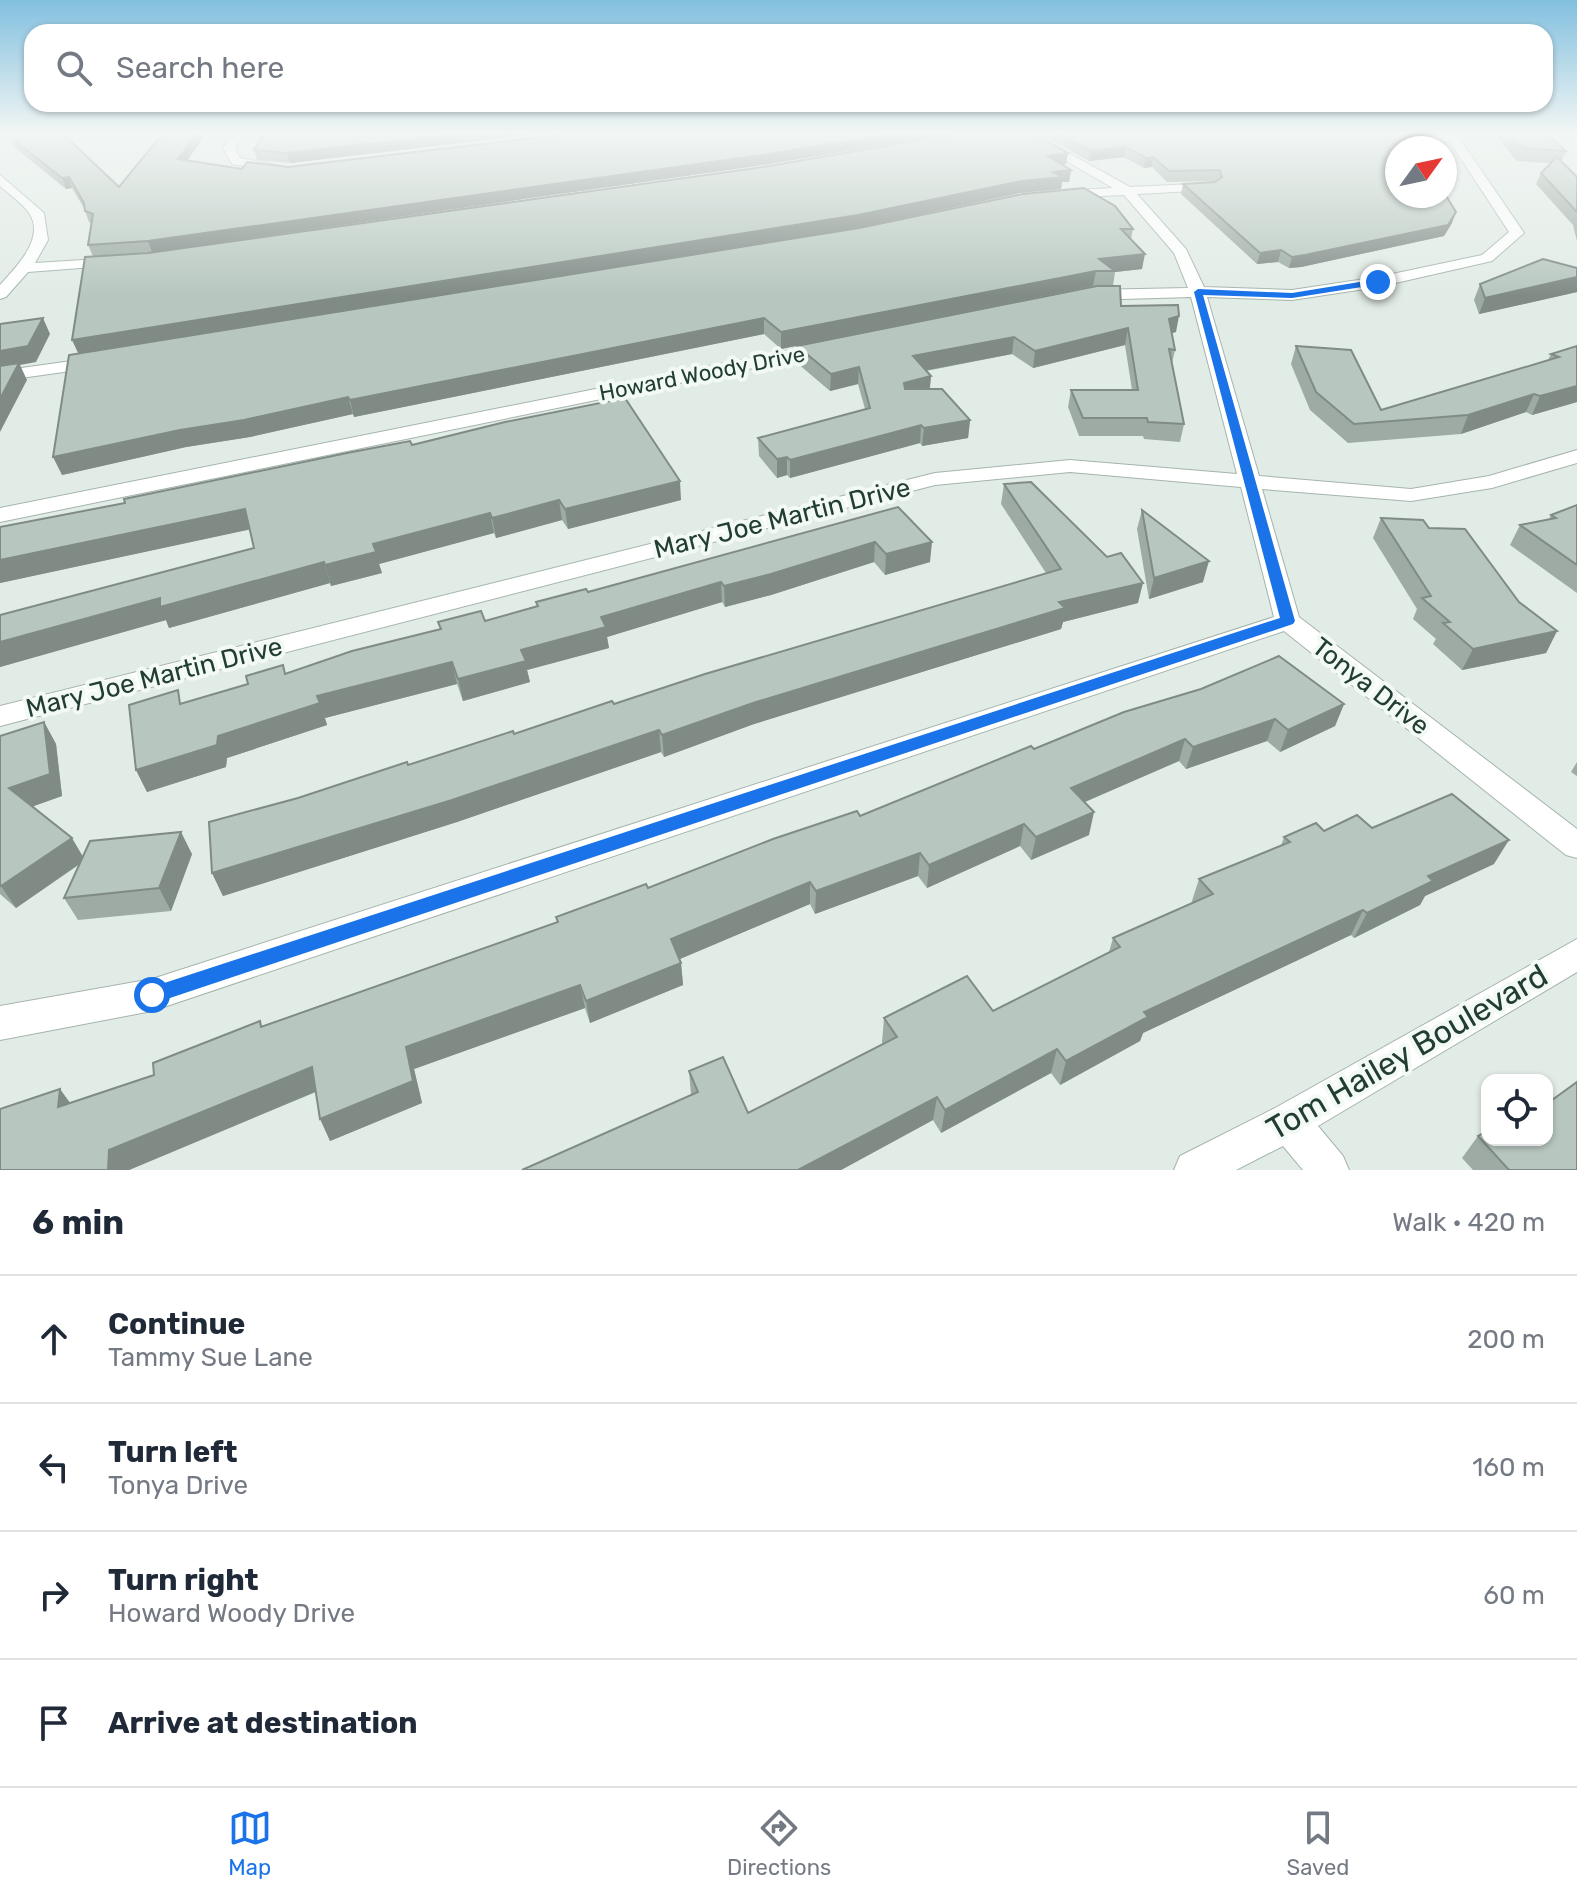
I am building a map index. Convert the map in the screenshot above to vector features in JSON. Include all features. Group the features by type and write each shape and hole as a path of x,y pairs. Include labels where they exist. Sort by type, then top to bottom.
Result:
{"street":[{"path":"0,294 24,268 41,240 37,213 8,187"},
{"name":"Tonya Drive","path":"1120,187 1181,252 1198,292 1288,621 1577,846"},
{"path":"1050,197 1198,187"},
{"path":"1063,300 1094,294 1198,292 1292,295 1378,282 1487,258 1517,233 1485,187"},
{"path":"24,268 124,261"},
{"name":"Howard Woody Drive","path":"0,515 844,344"},
{"path":"0,376 121,358"},
{"name":"Mary Joe Martin Drive","path":"0,716 935,479 1070,466 1411,495 1492,482 1577,456"},
{"path":"0,1023 152,995 1288,621"},
{"name":"Tom Hailey Boulevard","path":"1194,1170 1289,1122 1577,954"},
{"path":"1289,1122 1329,1170"}],"building":[{"path":"75,187 536,187 148,241 88,245 93,214 85,211"},
{"path":"623,187 995,187 858,215 72,340 85,257 148,253"},
{"path":"1186,187 1385,187 1385,208 1454,208 1456,212 1448,225 1292,257 1281,250 1260,253"},
{"path":"1554,187 1577,187 1577,212"},
{"path":"1084,188 1115,206 1133,229 1121,229 1145,254 1099,259 1115,271 1096,271 781,332 764,318 53,457 69,355 859,228 1023,194"},
{"path":"1543,259 1577,268 1577,277 1485,298 1480,284"},
{"path":"1097,286 1120,286 1121,306 1178,305 1179,316 1169,319 1175,350 1169,349 1184,424 1148,422 1147,418 1083,418 1071,390 1138,390 1128,328 1035,351 1014,337 913,356 931,376 904,383 905,389 942,389 970,420 924,428 921,425 790,460 787,457 777,459 758,438 870,408 859,367 831,374 797,346"},
{"path":"43,318 28,346 0,351 0,324"},
{"path":"1296,346 1351,350 1381,410 1559,357 1551,354 1577,346 1577,386 1540,396 1534,394 1468,415 1354,424 1316,392"},
{"path":"19,363 0,399 0,366"},
{"path":"625,398 680,481 565,509 559,500 492,518 490,513 373,544 376,552 325,565 324,562 160,607 160,598 0,642 0,615 254,548 245,509 0,560 0,527 125,503 124,499 347,453 410,441 412,445 505,422"},
{"path":"1031,482 1107,557 1121,553 1143,583 1059,602 1065,608 753,703 662,735 659,730 452,800 212,873 209,822 298,798 513,731 514,734 612,701 614,704 705,674 1061,569 1004,484"},
{"path":"1577,505 1577,565 1520,525 1556,518 1551,515"},
{"path":"898,507 932,542 886,554 875,542 771,574 724,586 721,582 601,617 606,627 521,650 526,661 458,679 452,662 317,696 320,703 218,736 217,745 136,770 129,705 178,690 180,704 248,684 246,676 283,665 285,674 352,651 441,629 438,622 481,611 485,621 538,606 536,602 586,589 588,592"},
{"path":"1142,510 1209,561 1154,578"},
{"path":"1381,518 1423,520 1429,528 1465,529 1519,602 1557,631 1473,649 1443,623 1450,622 1422,598 1431,596"},
{"path":"1279,656 1344,704 1288,730 1275,719 1193,747 1185,739 1071,788 1094,812 1036,837 1024,824 929,865 920,853 816,891 810,882 671,939 681,963 586,1001 580,985 406,1047 413,1081 320,1119 312,1067 109,1150 108,1170 0,1170 0,1109 60,1089 58,1107 154,1075 153,1063 260,1021 261,1027 558,922 556,917 646,884 648,888 773,839 857,811 860,816 1031,746 1034,749 1124,712 1201,689"},
{"path":"44,722 50,774 9,788 72,838 1,886 0,736"},
{"path":"1452,794 1509,840 1428,876 1433,881 1367,913 1363,910 1144,1012 1148,1017 1066,1061 1057,1049 945,1110 937,1097 798,1170 522,1170 698,1092 689,1071 723,1057 748,1113 897,1037 884,1018 967,976 993,1011 1120,947 1113,938 1213,894 1199,879 1290,842 1284,837 1316,823 1324,831 1357,815 1372,828"},
{"path":"181,832 159,888 64,898 90,841"},
{"path":"1577,1082 1577,1170 1509,1170 1487,1146 1553,1146 1553,1099"}],"route":[{"path":"152,995 1288,621 1198,292 1292,295 1378,282"}]}
